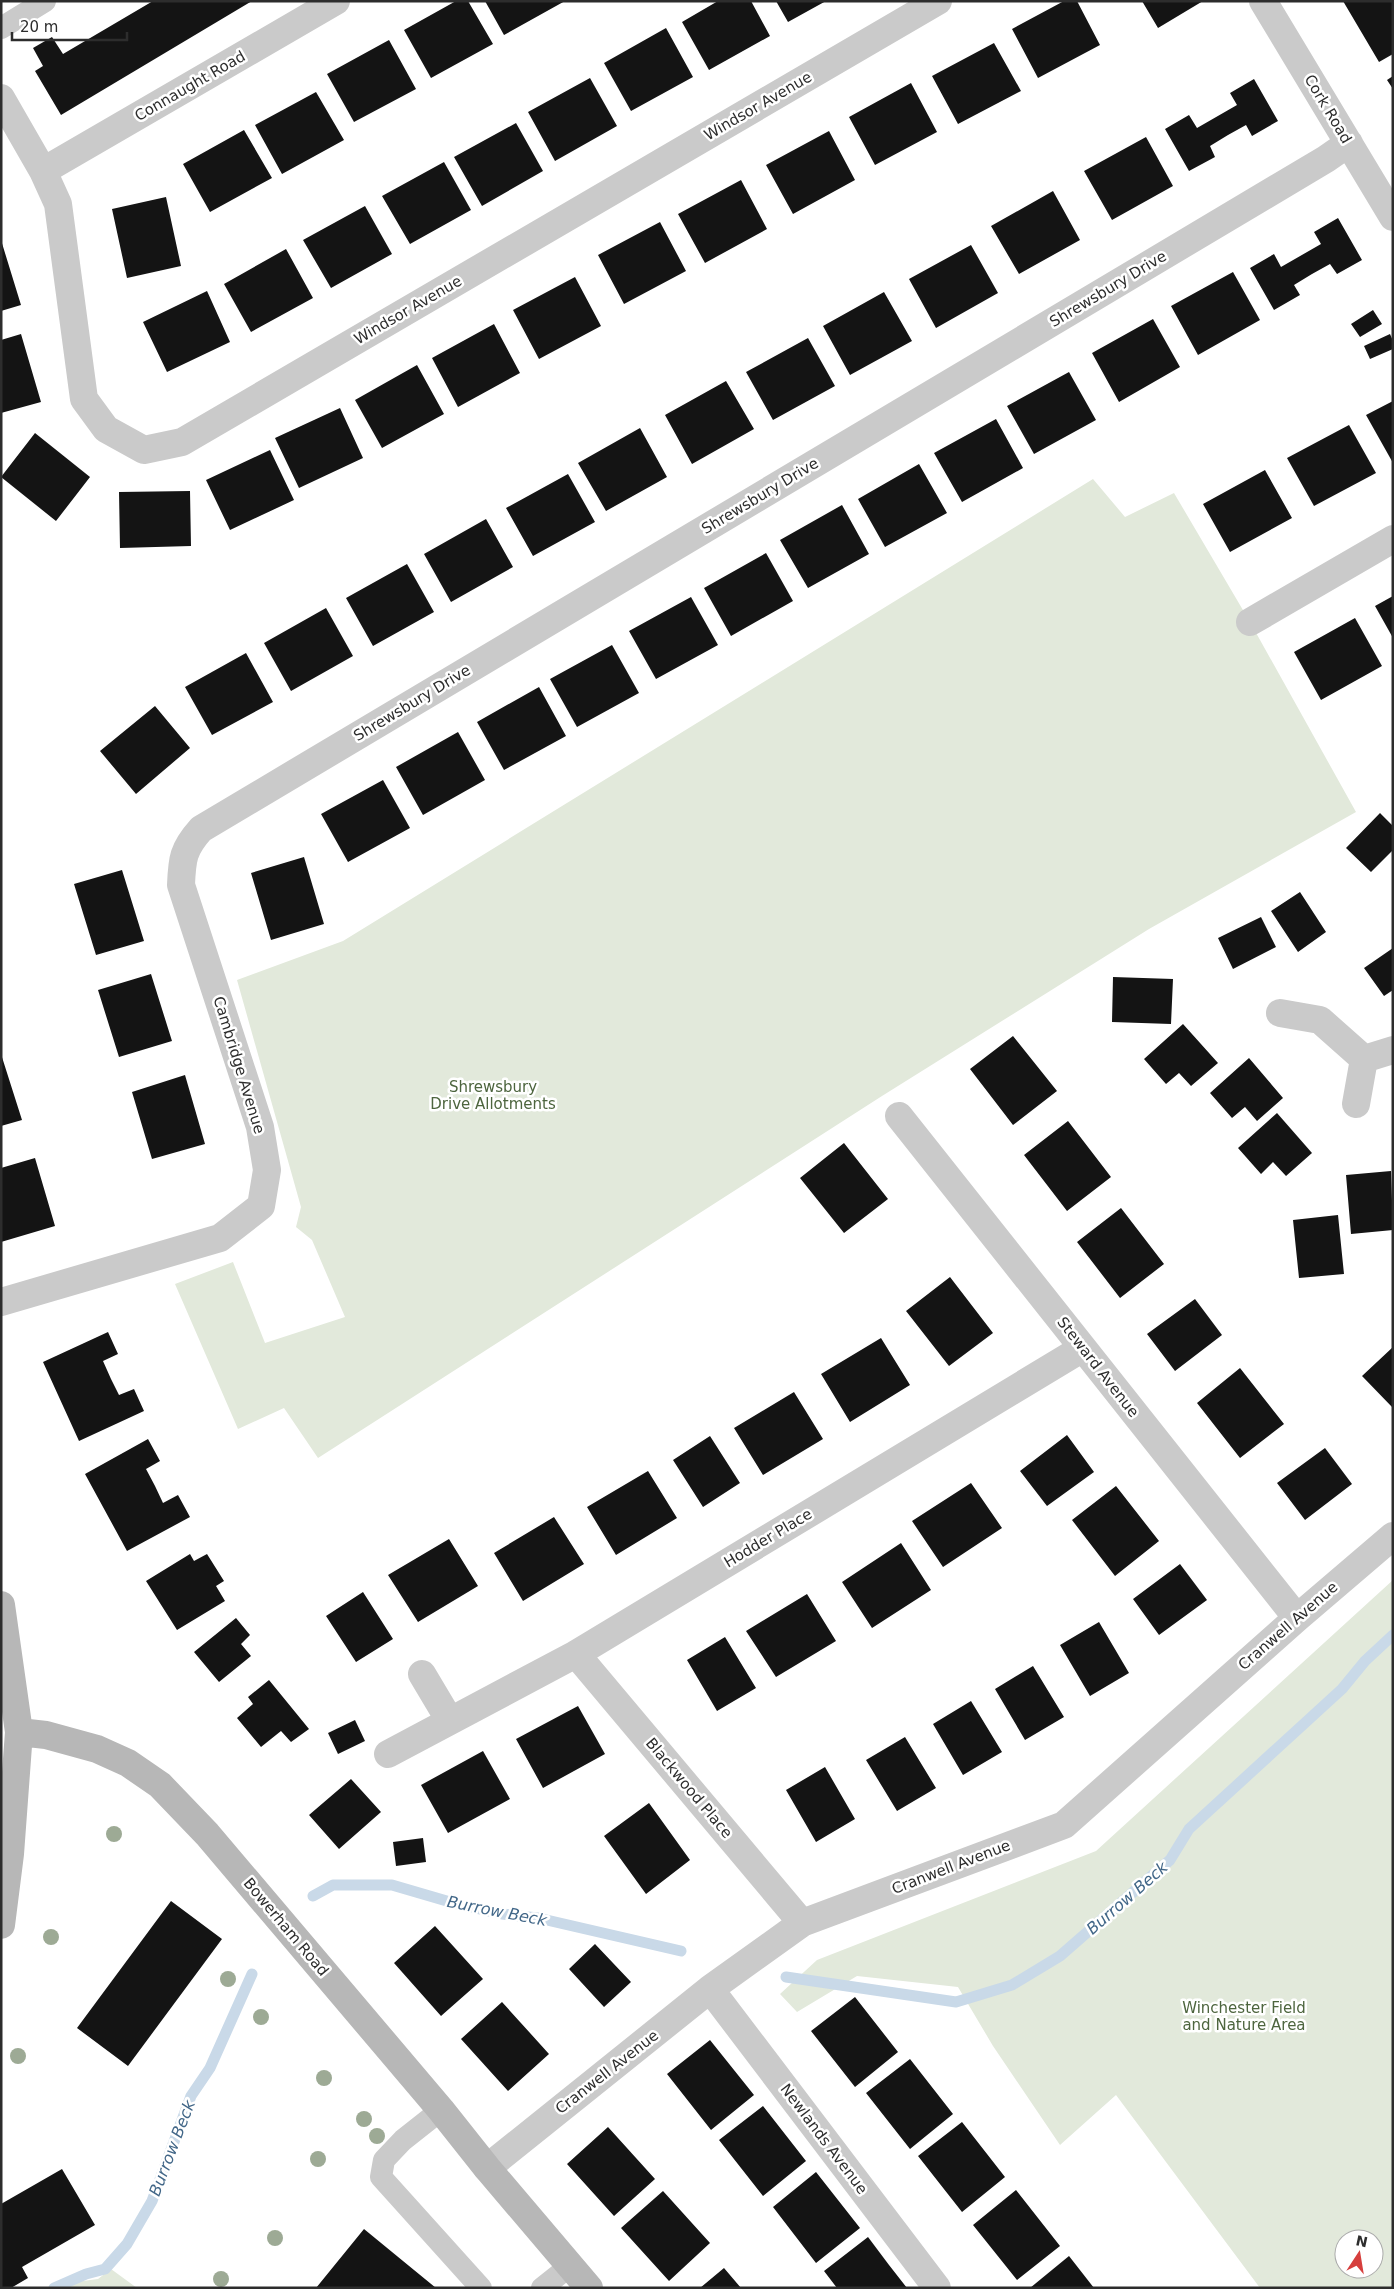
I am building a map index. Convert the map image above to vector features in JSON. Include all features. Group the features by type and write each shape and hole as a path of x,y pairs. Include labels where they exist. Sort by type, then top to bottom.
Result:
{"street":[{"name":"Connaught Road","path":"43,170 336,1"},
{"name":"Windsor Avenue","path":"1,98 43,170 58,204 84,399 106,429 144,450 182,442 938,1"},
{"name":"Cork Road","path":"1263,1 1393,217"},
{"name":"Shrewsbury Drive","path":"182,859 188,843 201,829 1317,164 1349,143"},
{"path":"1250,622 1393,540"},
{"name":"Cambridge Avenue","path":"1,1302 220,1238 261,1206 267,1170 260,1127 182,885 182,859"},
{"path":"1280,1013 1320,1020 1364,1059"},
{"path":"1364,1059 1393,1050"},
{"path":"1356,1104 1364,1059"},
{"name":"Steward Avenue","path":"899,1116 1297,1618"},
{"name":"Hodder Place","path":"388,1754 576,1654 1082,1348"},
{"name":"Cranwell Avenue","path":"488,2168 710,1990 802,1923 1064,1824 1297,1618 1393,1536"},
{"path":"1,1605 19,1732 10,1854 1,1925"},
{"name":"Blackwood Place","path":"576,1654 802,1923"},
{"path":"422,1674 450,1722"},
{"name":"Bowerham Road","path":"19,1732 46,1735 97,1750 128,1763 160,1785 207,1834 442,2110 589,2288"},
{"name":"Newlands Avenue","path":"710,1990 937,2288"}],"lane":[{"path":"1,28 45,1"},
{"path":"442,2110 403,2140 384,2160 381,2177 481,2288"},
{"path":"542,2288 571,2265"}],"green space":[{"name":"Shrewsbury Drive Allotments","path":"1093,479 1125,517 1174,493 1250,622 1356,812 1149,929 882,1096 318,1458 284,1408 238,1429 175,1284 233,1262 265,1343 345,1317 312,1240 296,1227 301,1207 237,980 343,941"},
{"name":"Winchester Field and Nature Area","path":"1393,1580 1393,2288 1260,2288 1116,2095 1060,2145 993,2046 958,1987 857,1976 797,2012 780,1994 817,1960 1096,1851"},
{"path":"111,2269 137,2288 67,2288 75,2282 98,2279"}],"building":[{"path":"153,1 252,1 61,115 35,71 43,66 33,48 52,37 63,54"},
{"path":"456,1 468,1 493,44 431,78 404,30"},
{"path":"485,1 565,1 504,35"},
{"path":"718,1 751,1 770,36 709,70 682,22"},
{"path":"776,1 826,1 788,22"},
{"path":"1064,1 1077,1 1100,45 1038,78 1012,29"},
{"path":"1142,1 1203,1 1158,28"},
{"path":"1343,1 1393,1 1393,54 1379,62"},
{"path":"666,28 693,77 631,111 604,63"},
{"path":"389,40 416,89 354,122 327,74"},
{"path":"994,43 1021,91 958,124 932,76"},
{"path":"1393,76 1393,89 1387,80"},
{"path":"590,78 617,126 555,161 528,112"},
{"path":"1254,79 1278,121 1252,136 1246,125 1228,135 1210,146 1215,157 1189,171 1165,129 1189,115 1197,128 1237,105 1230,93"},
{"path":"911,83 937,132 875,165 849,117"},
{"path":"316,92 344,140 282,174 255,125"},
{"path":"516,123 543,171 482,206 454,157"},
{"path":"244,130 272,178 210,212 183,164"},
{"path":"829,131 855,180 793,214 766,165"},
{"path":"1146,137 1173,186 1112,220 1084,171"},
{"path":"444,162 471,210 410,244 382,196"},
{"path":"741,180 767,229 705,263 678,214"},
{"path":"1053,191 1080,240 1019,274 991,226"},
{"path":"166,197 181,266 127,278 112,209"},
{"path":"365,206 392,254 331,288 303,240"},
{"path":"1338,218 1362,260 1337,274 1330,264 1312,274 1294,285 1300,295 1274,310 1250,268 1274,254 1281,267 1321,244 1314,232"},
{"path":"660,222 686,271 624,304 598,255"},
{"path":"1,240 21,305 1,311"},
{"path":"971,245 998,293 936,328 909,279"},
{"path":"286,249 313,298 251,332 224,284"},
{"path":"1233,272 1260,320 1198,355 1171,306"},
{"path":"575,277 601,326 539,359 513,310"},
{"path":"207,291 230,342 167,372 143,322"},
{"path":"884,292 912,341 850,375 823,326"},
{"path":"1373,310 1382,324 1360,337 1351,324"},
{"path":"1153,319 1180,367 1119,402 1092,353"},
{"path":"494,324 520,373 458,407 432,358"},
{"path":"21,334 41,402 1,413 1,340"},
{"path":"1390,334 1393,341 1393,349 1370,359 1364,346"},
{"path":"808,338 835,386 773,420 746,372"},
{"path":"417,365 444,414 382,448 355,400"},
{"path":"1069,372 1096,420 1034,454 1007,406"},
{"path":"726,381 754,429 692,464 665,415"},
{"path":"1393,401 1393,463 1366,415"},
{"path":"340,408 363,458 299,488 275,438"},
{"path":"996,419 1023,468 962,502 934,453"},
{"path":"1349,425 1376,473 1314,506 1287,458"},
{"path":"640,428 667,477 606,511 578,463"},
{"path":"35,433 90,477 56,521 1,477"},
{"path":"270,450 294,500 230,530 206,480"},
{"path":"919,464 947,513 885,547 858,499"},
{"path":"1265,470 1292,518 1230,552 1203,504"},
{"path":"568,474 595,522 533,556 506,508"},
{"path":"190,491 191,546 120,548 119,492"},
{"path":"842,505 869,554 808,588 780,540"},
{"path":"486,519 513,567 451,602 424,554"},
{"path":"766,553 793,601 731,636 704,588"},
{"path":"407,564 434,612 373,646 346,598"},
{"path":"1393,596 1393,638 1375,606"},
{"path":"691,597 718,645 656,679 629,631"},
{"path":"326,608 353,656 291,691 264,643"},
{"path":"1355,618 1382,666 1321,700 1294,652"},
{"path":"612,645 639,693 577,727 550,679"},
{"path":"246,653 273,702 212,735 185,687"},
{"path":"539,687 566,736 504,770 477,722"},
{"path":"155,706 190,748 136,794 100,751"},
{"path":"458,732 485,780 423,815 396,767"},
{"path":"383,780 410,828 348,862 321,814"},
{"path":"1380,813 1393,826 1393,850 1371,872 1346,848"},
{"path":"304,857 324,924 271,940 251,873"},
{"path":"122,870 144,941 96,955 74,884"},
{"path":"1300,892 1326,932 1298,952 1271,911"},
{"path":"1261,917 1276,947 1233,969 1218,938"},
{"path":"1393,948 1393,990 1384,996 1364,968"},
{"path":"151,974 172,1041 119,1057 98,990"},
{"path":"1113,977 1173,979 1171,1024 1112,1022"},
{"path":"1183,1024 1218,1063 1191,1086 1179,1073 1166,1084 1144,1059"},
{"path":"1013,1036 1057,1091 1013,1125 970,1069"},
{"path":"1,1054 22,1120 1,1126"},
{"path":"1249,1058 1283,1098 1257,1121 1245,1107 1232,1118 1210,1093"},
{"path":"185,1075 205,1144 152,1159 132,1092"},
{"path":"1277,1113 1312,1153 1286,1176 1273,1162 1261,1174 1238,1148"},
{"path":"1068,1121 1111,1177 1067,1211 1024,1155"},
{"path":"844,1143 888,1199 844,1233 800,1178"},
{"path":"35,1158 55,1226 1,1242 1,1168"},
{"path":"1391,1171 1393,1230 1351,1234 1346,1175"},
{"path":"1121,1208 1164,1264 1120,1298 1077,1242"},
{"path":"1338,1215 1344,1274 1299,1278 1293,1220"},
{"path":"950,1277 993,1333 949,1366 906,1311"},
{"path":"1195,1299 1222,1335 1175,1371 1147,1334"},
{"path":"108,1332 118,1354 103,1361 111,1379 119,1395 134,1389 144,1411 79,1441 43,1362"},
{"path":"881,1338 910,1385 850,1422 821,1374"},
{"path":"1393,1347 1393,1408 1362,1376"},
{"path":"1240,1368 1284,1424 1240,1458 1197,1403"},
{"path":"794,1392 823,1439 763,1475 734,1428"},
{"path":"1067,1435 1094,1472 1047,1506 1020,1471"},
{"path":"710,1436 740,1483 703,1507 673,1460"},
{"path":"148,1439 160,1461 146,1469 163,1503 178,1495 190,1517 127,1551 85,1474"},
{"path":"1325,1448 1352,1484 1305,1520 1277,1483"},
{"path":"648,1471 677,1518 616,1555 587,1507"},
{"path":"971,1483 1002,1528 943,1567 912,1521"},
{"path":"1116,1486 1159,1541 1115,1576 1072,1520"},
{"path":"554,1517 584,1564 523,1601 494,1553"},
{"path":"449,1539 478,1586 418,1622 388,1575"},
{"path":"901,1543 931,1590 872,1628 842,1582"},
{"path":"190,1554 194,1561 207,1554 224,1581 216,1586 225,1601 177,1630 146,1581"},
{"path":"1180,1564 1207,1600 1159,1635 1133,1599"},
{"path":"363,1592 393,1639 356,1662 326,1616"},
{"path":"807,1594 836,1641 776,1677 746,1631"},
{"path":"236,1618 250,1635 241,1644 251,1656 219,1682 194,1652"},
{"path":"1099,1622 1129,1673 1090,1696 1060,1645"},
{"path":"725,1637 756,1688 717,1711 687,1660"},
{"path":"1033,1666 1064,1717 1025,1740 995,1689"},
{"path":"269,1680 309,1729 291,1742 281,1731 261,1747 237,1718 253,1704 248,1697"},
{"path":"971,1701 1002,1752 963,1775 933,1724"},
{"path":"578,1706 605,1754 543,1788 516,1739"},
{"path":"355,1720 365,1741 338,1754 328,1733"},
{"path":"905,1737 936,1788 897,1811 866,1760"},
{"path":"483,1751 510,1799 448,1833 421,1785"},
{"path":"825,1767 855,1819 816,1842 786,1790"},
{"path":"351,1779 381,1812 339,1849 309,1815"},
{"path":"649,1803 690,1860 646,1894 604,1836"},
{"path":"423,1838 426,1862 396,1866 393,1842"},
{"path":"171,1901 222,1939 128,2066 77,2028"},
{"path":"435,1926 483,1979 441,2016 394,1963"},
{"path":"595,1944 631,1982 604,2007 569,1969"},
{"path":"855,1997 898,2052 855,2087 811,2031"},
{"path":"502,2002 549,2054 508,2091 461,2039"},
{"path":"710,2040 754,2095 711,2130 667,2074"},
{"path":"910,2059 953,2114 910,2149 866,2093"},
{"path":"763,2106 806,2161 763,2196 719,2140"},
{"path":"962,2122 1005,2177 962,2212 918,2156"},
{"path":"608,2127 655,2179 614,2216 567,2164"},
{"path":"62,2169 95,2225 22,2267 28,2278 11,2288 1,2288 1,2204"},
{"path":"816,2172 860,2228 816,2263 773,2207"},
{"path":"1016,2190 1060,2246 1017,2280 973,2225"},
{"path":"663,2191 710,2243 669,2281 621,2228"},
{"path":"364,2229 403,2261 436,2288 316,2288"},
{"path":"868,2237 907,2288 837,2288 824,2271"},
{"path":"1069,2256 1094,2288 1030,2288"},
{"path":"724,2268 741,2288 700,2288"}],"waterway":[{"name":"Burrow Beck","path":"786,1977 956,2002 1012,1985 1060,1956 1170,1860 1189,1829 1342,1689 1365,1661 1393,1635"},
{"name":"Burrow Beck","path":"313,1896 333,1885 392,1885 457,1904 502,1914 538,1918 681,1951"},
{"name":"Burrow Beck","path":"54,2288 86,2274 105,2269 127,2244 152,2201 191,2096 210,2068 252,1974"}]}
